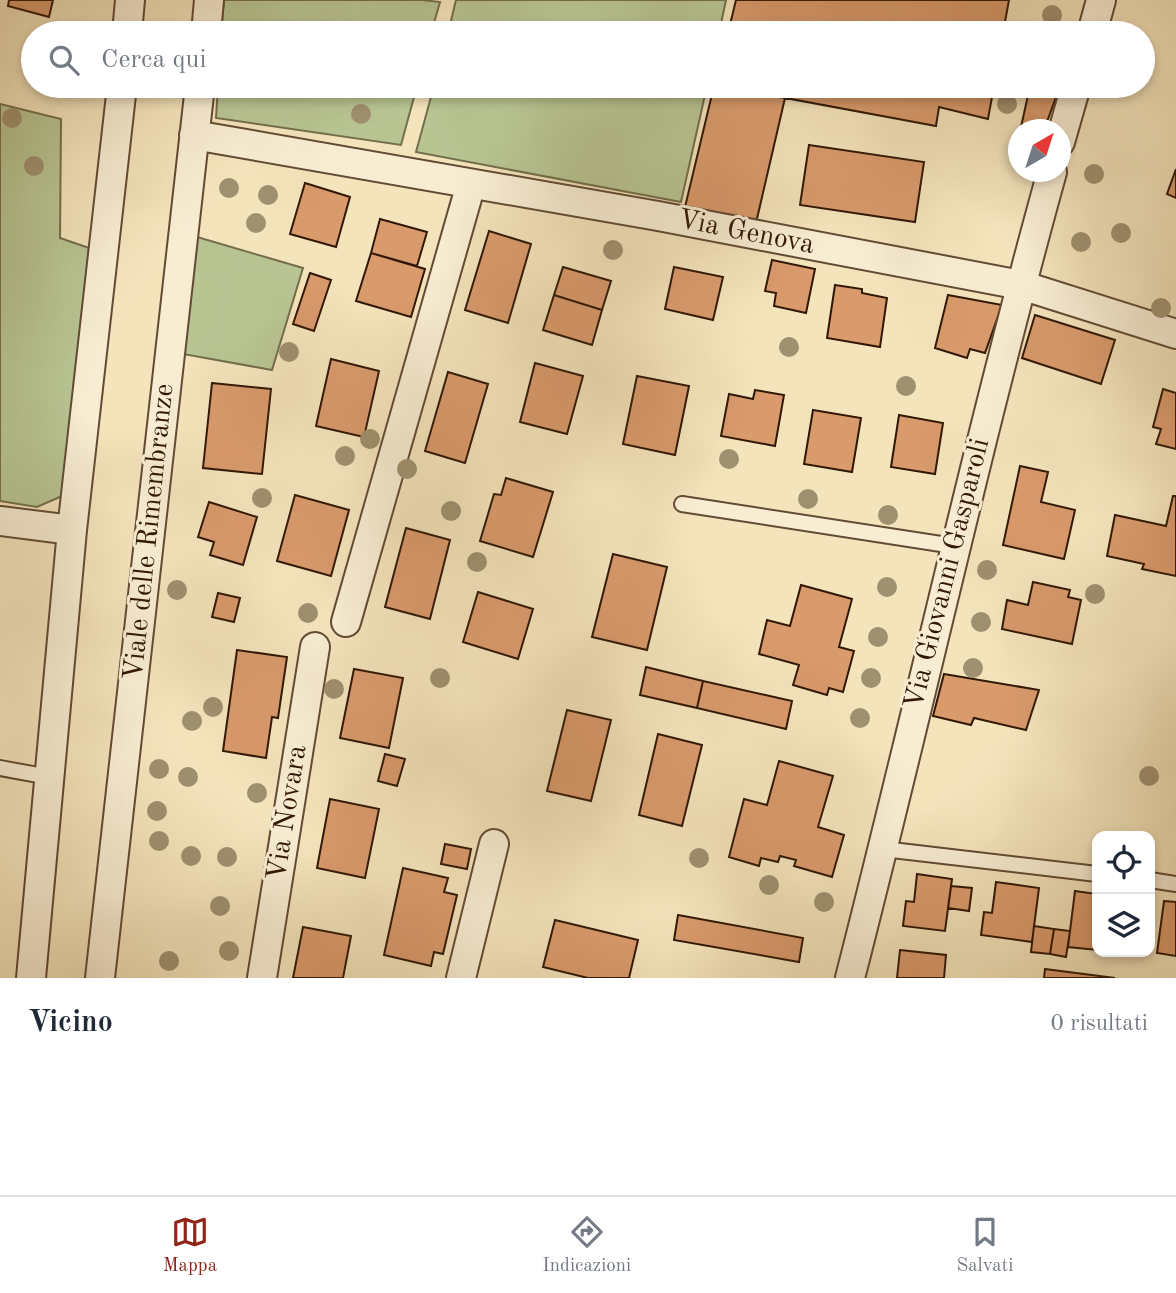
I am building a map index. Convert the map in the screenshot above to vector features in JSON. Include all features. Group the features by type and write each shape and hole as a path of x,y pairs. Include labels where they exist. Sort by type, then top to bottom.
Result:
{"street":[{"path":"128,21 130,0"},
{"path":"207,21 209,0"},
{"path":"1095,21 1101,0"},
{"path":"31,978 72,530 121,98"},
{"name":"Viale delle Rimembranze","path":"100,978 199,98"},
{"path":"1067,119 1073,98"},
{"name":"Via Genova","path":"194,135 658,216 1021,285 1176,334"},
{"name":"Via Giovanni Gasparoli","path":"850,978 954,546 1049,182"},
{"path":"346,622 471,184"},
{"path":"0,521 72,530"},
{"name":"Via Novara","path":"261,978 314,647"},
{"path":"461,978 494,844"}],"lane":[{"path":"682,504 954,546"},
{"path":"0,768 49,777"},
{"path":"883,849 1092,873"},
{"path":"1155,881 1176,884"}],"green space":[{"path":"224,0 440,2 434,21 222,21"},
{"path":"456,0 726,0 722,21 451,21"},
{"path":"217,98 414,98 401,145 216,118"},
{"path":"431,98 704,98 681,202 416,152"},
{"path":"0,104 61,119 60,238 89,248 62,496 37,507 0,501"},
{"path":"197,237 303,268 272,370 183,354"}],"building":[{"path":"9,0 53,0 49,17 8,6"},
{"path":"736,0 1009,0 1005,21 731,21"},
{"path":"711,98 785,98 756,223 685,207"},
{"path":"786,98 992,98 988,119 939,107 936,126"},
{"path":"1027,98 1056,98 1048,119 1023,119"},
{"path":"809,145 924,162 915,222 800,205"},
{"path":"1176,169 1176,198 1167,194"},
{"path":"305,183 350,197 336,247 290,234"},
{"path":"380,219 427,232 417,266 371,253"},
{"path":"489,231 531,244 508,323 465,310"},
{"path":"371,253 425,269 411,317 356,301"},
{"path":"772,260 815,269 806,313 774,306 776,293 765,291"},
{"path":"563,267 611,281 602,310 554,295"},
{"path":"674,267 723,277 713,320 665,309"},
{"path":"310,273 331,280 314,331 293,324"},
{"path":"835,285 862,289 862,293 887,298 880,347 827,338"},
{"path":"554,295 602,310 592,345 543,330"},
{"path":"948,295 1002,305 985,353 970,349 967,358 935,348"},
{"path":"1035,315 1115,340 1101,384 1022,358"},
{"path":"331,359 379,371 364,437 316,426"},
{"path":"535,363 583,376 567,434 520,422"},
{"path":"448,372 488,384 465,463 425,451"},
{"path":"637,376 689,386 675,455 623,444"},
{"path":"212,383 271,389 262,474 203,468"},
{"path":"1163,389 1176,393 1176,449 1156,444 1161,429 1153,427"},
{"path":"755,390 784,395 775,446 721,436 729,394 753,399"},
{"path":"813,410 861,418 852,472 804,464"},
{"path":"899,415 943,423 935,474 891,467"},
{"path":"1020,466 1048,472 1041,502 1075,510 1064,559 1003,545"},
{"path":"506,478 553,492 533,557 480,541 494,494 501,495"},
{"path":"295,495 349,510 331,576 277,561"},
{"path":"1173,496 1176,496 1176,576 1142,569 1144,564 1107,556 1115,515 1166,526"},
{"path":"209,502 257,517 243,565 210,555 214,542 198,537"},
{"path":"406,528 450,540 430,619 385,607"},
{"path":"613,554 667,567 647,650 592,637"},
{"path":"1033,582 1070,590 1068,597 1081,600 1072,644 1002,629 1007,600 1028,605"},
{"path":"801,585 852,599 839,647 854,651 843,692 829,688 827,695 793,685 799,665 759,654 767,620 790,626"},
{"path":"478,592 533,609 518,659 463,642"},
{"path":"218,593 240,598 234,622 212,617"},
{"path":"237,650 287,657 278,718 272,717 266,758 223,751"},
{"path":"646,667 703,681 697,708 640,695"},
{"path":"354,669 403,678 389,748 340,738"},
{"path":"944,674 1039,690 1026,730 974,718 971,725 933,716"},
{"path":"703,681 792,701 786,729 697,708"},
{"path":"567,710 611,720 591,801 547,791"},
{"path":"658,734 702,745 682,826 639,815"},
{"path":"385,754 405,759 397,786 378,781"},
{"path":"779,761 833,776 818,827 844,835 832,877 794,866 796,860 780,856 778,862 761,858 759,866 729,857 744,799 767,805"},
{"path":"330,799 379,809 365,878 317,868"},
{"path":"445,844 471,849 467,869 441,864"},
{"path":"403,868 448,878 444,892 457,895 443,954 434,952 431,966 384,955"},
{"path":"917,874 952,879 945,931 903,926 906,901 914,902"},
{"path":"996,882 1039,888 1032,942 981,935 984,912 992,913"},
{"path":"951,886 972,888 969,911 948,908"},
{"path":"1075,891 1092,893 1092,949 1068,947"},
{"path":"1164,901 1176,902 1176,956 1157,953"},
{"path":"678,915 803,938 799,962 674,940"},
{"path":"555,920 638,940 629,978 588,978 543,967"},
{"path":"1034,926 1054,929 1050,954 1031,952"},
{"path":"303,927 351,936 343,978 293,978"},
{"path":"1054,929 1070,931 1066,957 1050,954"},
{"path":"900,950 946,955 944,978 897,978"},
{"path":"1045,969 1115,978 1044,978"}]}
